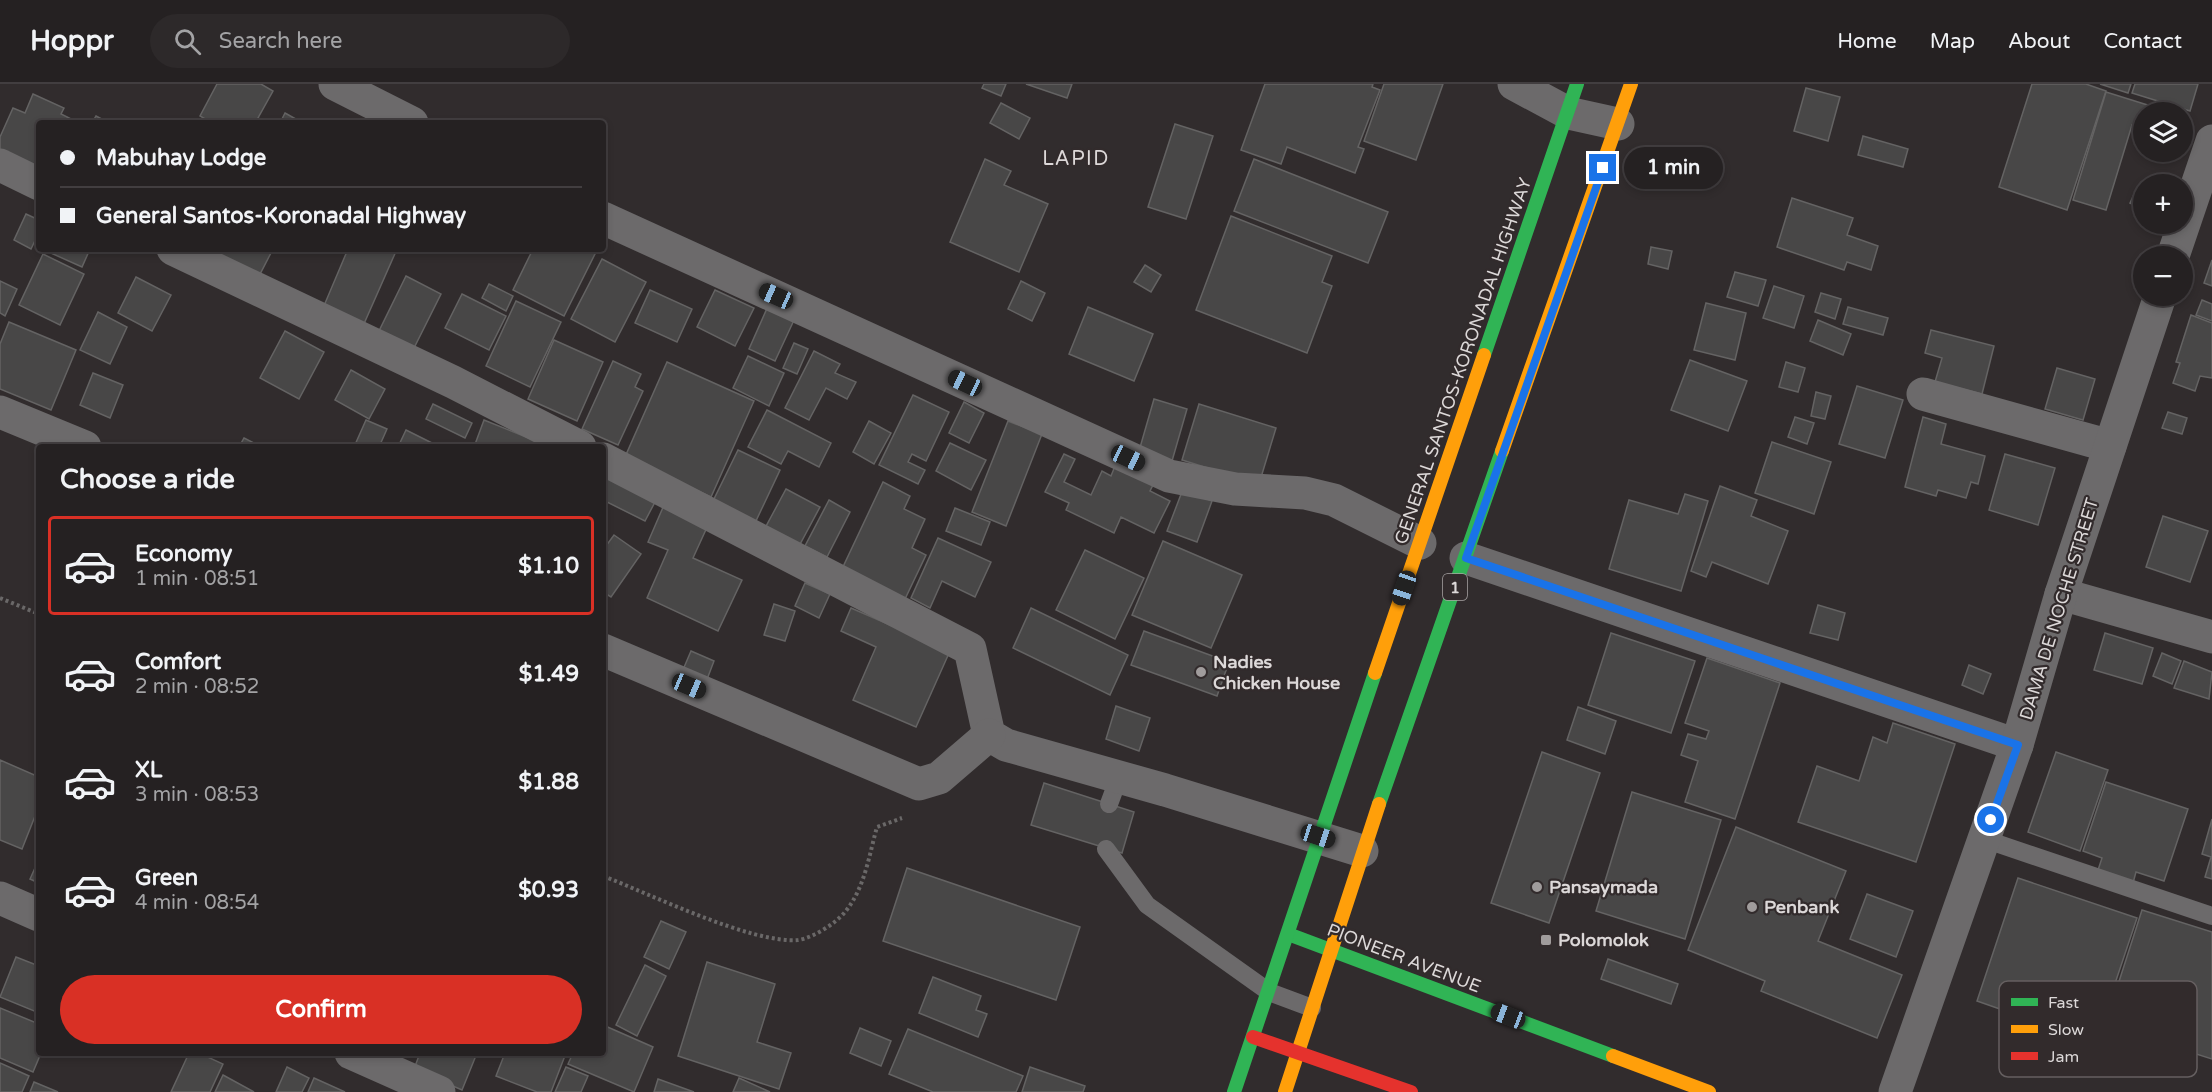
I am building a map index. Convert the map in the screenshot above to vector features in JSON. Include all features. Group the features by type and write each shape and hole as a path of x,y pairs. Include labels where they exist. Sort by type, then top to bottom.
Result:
{"main road":[{"name":"1","path":"1285,1092 1362,850 1631,84"},
{"name":"GENERAL SANTOS-KORONADAL HIGHWAY","path":"1234,1092 1269,992 1318,836 1572,98"},
{"name":"PIONEER AVENUE","path":"1288,934 1709,1092"},
{"path":"1253,1036 1411,1092"}],"street":[{"path":"335,84 406,120"},
{"path":"1519,85 1572,98 1618,124"},
{"path":"2176,246 2212,141"},
{"path":"0,165 36,183"},
{"path":"606,219 1169,476 1235,489 1305,493 1334,500 1420,543"},
{"path":"178,252 453,382 574,444"},
{"name":"DAMA DE NOCHE STREET","path":"1895,1092 2018,745 2061,594 2157,306"},
{"path":"1923,394 2110,446"},
{"path":"0,412 78,444"},
{"path":"606,461 970,649 989,735 1006,745 1114,790 1318,836 1362,850"},
{"path":"1466,558 2018,745"},
{"path":"2061,594 2212,638"},
{"path":"606,651 919,784 939,778 989,735"},
{"path":"0,898 36,914"},
{"path":"357,1056 430,1090"}],"lane":[{"path":"1984,839 2212,916"},
{"path":"1106,849 1147,905 1269,992 1312,1008"}],"path":[{"path":"0,598 36,613"},
{"path":"606,877 741,930 771,939 801,940 826,927 845,913 860,888 877,826 905,817"}],"building":[{"path":"217,84 261,84 273,91 258,118 262,120 207,120 200,116"},
{"path":"984,84 1006,84 1001,96 982,88"},
{"path":"1026,84 1072,84 1067,98"},
{"path":"1265,84 1373,84 1372,87 1380,90 1358,147 1364,149 1355,173 1287,147 1281,164 1241,150"},
{"path":"1384,84 1443,84 1416,160 1364,141"},
{"path":"2032,84 2086,84 2106,91 2067,210 1999,187"},
{"path":"2100,84 2131,84 2128,93"},
{"path":"2135,84 2198,84 2193,102 2161,102 2132,93"},
{"path":"1806,88 1840,97 1828,141 1794,131"},
{"path":"2106,92 2138,102 2133,102 2133,125 2106,210 2073,200"},
{"path":"33,94 64,108 61,114 73,120 36,120 36,167 0,150 0,137 13,108 25,113"},
{"path":"1001,103 1030,118 1019,139 990,123"},
{"path":"285,113 298,120 282,120"},
{"path":"1175,124 1213,136 1186,219 1148,207"},
{"path":"1863,136 1908,149 1903,167 1858,155"},
{"path":"985,159 1011,171 1004,185 1048,204 1019,272 950,242"},
{"path":"1254,159 1388,212 1368,263 1234,211"},
{"path":"1792,198 1853,218 1847,235 1878,246 1871,270 1847,262 1844,270 1777,247"},
{"path":"26,214 36,219 36,238 31,249 14,240"},
{"path":"1231,216 1332,256 1322,282 1332,286 1307,353 1196,310"},
{"path":"1651,247 1672,251 1668,269 1648,264"},
{"path":"49,252 89,252 82,267"},
{"path":"212,252 271,252 257,280 210,256"},
{"path":"347,252 396,252 363,326 323,308"},
{"path":"532,252 591,252 595,254 564,316 513,290"},
{"path":"43,254 84,274 60,325 19,305"},
{"path":"602,259 646,282 615,342 571,319"},
{"path":"2212,260 2212,286 2204,283"},
{"path":"1145,265 1161,275 1151,292 1134,282"},
{"path":"1735,272 1766,280 1758,306 1727,297"},
{"path":"406,276 441,294 413,350 378,333"},
{"path":"136,277 171,295 152,331 118,313"},
{"path":"0,281 17,289 5,316 0,313"},
{"path":"1021,281 1045,293 1032,321 1008,309"},
{"path":"489,284 513,296 506,311 482,298"},
{"path":"1774,286 1804,296 1794,328 1763,318"},
{"path":"650,290 692,309 677,342 635,323"},
{"path":"715,290 754,308 735,346 697,327"},
{"path":"1821,293 1841,299 1835,319 1815,312"},
{"path":"462,294 506,316 489,350 445,328"},
{"path":"2202,300 2212,304 2212,321 2196,315"},
{"path":"516,301 561,322 530,387 486,366"},
{"path":"1706,303 1746,313 1735,360 1694,350"},
{"path":"768,306 795,318 775,361 749,349"},
{"path":"1088,307 1153,334 1134,381 1069,354"},
{"path":"1848,307 1888,318 1883,335 1843,324"},
{"path":"98,312 127,327 110,364 80,350"},
{"path":"2191,315 2212,323 2212,378 2200,376 2195,391 2173,383 2180,363 2176,362"},
{"path":"1818,320 1851,334 1843,355 1810,341"},
{"path":"9,322 76,350 51,410 0,389 0,344"},
{"path":"1931,330 1994,346 1982,394 1935,382 1942,358 1925,353"},
{"path":"285,331 324,352 299,399 260,378"},
{"path":"554,340 603,362 577,421 528,399"},
{"path":"794,343 808,349 797,374 783,368"},
{"path":"814,351 840,364 835,373 856,382 847,399 826,388 809,420 785,408"},
{"path":"748,356 784,373 769,406 733,388"},
{"path":"1690,360 1747,381 1728,431 1671,410"},
{"path":"613,361 641,374 635,387 643,391 618,445 582,429"},
{"path":"667,362 754,401 711,497 625,457"},
{"path":"1786,362 1805,368 1798,392 1779,387"},
{"path":"2057,368 2095,379 2083,420 2045,409"},
{"path":"351,370 385,389 369,419 335,400"},
{"path":"93,373 123,385 110,418 80,405"},
{"path":"1857,386 1903,400 1885,458 1839,444"},
{"path":"1816,392 1831,396 1825,419 1811,416"},
{"path":"913,395 949,412 926,461 912,454 908,462 925,470 918,484 879,465"},
{"path":"1154,399 1187,409 1172,461 1139,451"},
{"path":"964,402 984,413 969,443 949,433"},
{"path":"433,404 472,423 465,438 426,419"},
{"path":"1199,404 1276,428 1259,484 1182,460"},
{"path":"767,410 831,443 819,467 788,451 781,464 748,447"},
{"path":"2168,412 2187,418 2182,434 2162,428"},
{"path":"1795,417 1814,423 1807,444 1788,437"},
{"path":"1923,417 1946,424 1941,444 1985,456 1978,484 1971,482 1966,498 1938,490 1936,496 1905,487"},
{"path":"366,420 387,429 380,444 355,444"},
{"path":"484,420 541,443 540,444 475,444"},
{"path":"869,421 891,433 874,464 853,452"},
{"path":"1008,421 1042,434 1006,526 972,512"},
{"path":"406,430 434,444 399,444"},
{"path":"244,438 256,444 241,444"},
{"path":"1772,442 1831,462 1814,514 1755,493"},
{"path":"950,443 986,460 971,490 936,471"},
{"path":"738,450 780,470 755,523 712,503"},
{"path":"1064,454 1075,459 1064,482 1091,495 1102,471 1111,476 1117,461 1156,479 1150,491 1170,501 1154,533 1121,517 1114,533 1066,510 1069,503 1045,492"},
{"path":"2005,454 2055,468 2038,525 1989,510"},
{"path":"606,478 655,502 645,521 606,502"},
{"path":"883,482 910,496 904,509 925,519 912,548 926,555 905,599 842,569"},
{"path":"1720,486 1757,500 1751,516 1788,531 1768,584 1712,562 1706,577 1691,571"},
{"path":"786,489 820,507 798,548 764,530"},
{"path":"1183,489 1212,501 1197,542 1167,531"},
{"path":"1685,494 1708,501 1681,591 1609,569 1629,500 1678,514"},
{"path":"829,500 850,512 827,557 805,546"},
{"path":"664,505 708,525 693,558 742,580 718,631 647,598 668,550 648,542"},
{"path":"955,508 990,522 981,545 946,531"},
{"path":"2163,516 2208,531 2190,582 2146,567"},
{"path":"614,535 641,554 611,597 606,594 606,546"},
{"path":"938,538 991,562 975,597 942,581 930,608 911,598"},
{"path":"1163,541 1242,575 1211,648 1132,615"},
{"path":"1085,550 1144,578 1115,639 1056,610"},
{"path":"805,583 830,594 819,618 795,606"},
{"path":"774,604 795,611 785,641 764,635"},
{"path":"1818,605 1845,613 1838,640 1810,633"},
{"path":"851,608 950,651 916,727 853,700 876,647 841,631"},
{"path":"1031,608 1128,655 1110,695 1013,648"},
{"path":"1144,631 1229,662 1217,696 1131,665"},
{"path":"1611,633 1695,661 1671,733 1588,705"},
{"path":"2105,633 2153,648 2142,684 2094,670"},
{"path":"691,651 714,661 706,682 682,672"},
{"path":"2162,653 2181,661 2172,684 2153,676"},
{"path":"1707,658 1780,683 1735,819 1685,802 1698,761 1681,755 1688,734 1706,739 1709,731 1685,723"},
{"path":"2184,661 2212,672 2209,699 2174,688"},
{"path":"1969,665 1991,674 1983,694 1962,685"},
{"path":"1116,706 1150,718 1139,751 1106,739"},
{"path":"1578,707 1616,721 1605,754 1567,740"},
{"path":"1893,723 1955,744 1916,862 1798,822 1817,766 1859,781 1873,737 1887,743"},
{"path":"1542,752 1600,773 1549,923 1491,903"},
{"path":"2056,752 2108,770 2080,851 2028,832"},
{"path":"0,760 36,776 36,814 22,849 0,840"},
{"path":"2106,782 2188,809 2164,881 2136,872 2133,883 2098,870 2102,858 2083,851"},
{"path":"1044,783 1134,812 1122,853 1031,825"},
{"path":"1632,792 1721,820 1685,939 1596,911"},
{"path":"2212,819 2212,879 2205,877 2211,857 2202,854"},
{"path":"1736,827 1846,871 1818,941 1902,975 1877,1038 1761,991 1765,981 1688,950"},
{"path":"36,866 36,882 30,879"},
{"path":"907,868 1080,927 1056,1000 883,941"},
{"path":"2018,878 2137,918 2116,981 1999,981 1999,1009 1977,1001"},
{"path":"1867,894 1913,911 1896,957 1850,939"},
{"path":"2142,910 2212,932 2212,1059 2197,1054 2197,981 2119,981"},
{"path":"661,921 686,932 669,969 644,957"},
{"path":"16,957 36,965 36,1012 0,997"},
{"path":"1608,959 1678,984 1671,1004 1601,979"},
{"path":"707,962 775,984 757,1042 791,1053 779,1089 678,1056"},
{"path":"645,965 666,976 637,1036 616,1025"},
{"path":"933,977 981,996 976,1010 987,1014 978,1037 919,1013"},
{"path":"0,1008 36,1023 36,1056 40,1056 33,1072 0,1058"},
{"path":"606,1026 653,1047 634,1092 568,1064 572,1056 606,1056"},
{"path":"860,1028 891,1041 881,1066 850,1053"},
{"path":"908,1029 1023,1076 1016,1092 933,1092 889,1074"},
{"path":"188,1056 206,1056 223,1064 210,1092 171,1092"},
{"path":"419,1056 476,1056 462,1090 414,1069"},
{"path":"504,1056 565,1056 551,1092 537,1092 496,1076"},
{"path":"0,1063 29,1076 22,1092 0,1092"},
{"path":"287,1067 309,1078 302,1092 276,1092"},
{"path":"566,1067 588,1076 581,1092 555,1092"},
{"path":"1030,1067 1085,1086 1083,1092 1022,1092"},
{"path":"223,1075 254,1092 215,1092"},
{"path":"314,1078 345,1092 308,1092"},
{"path":"739,1078 770,1092 733,1092"},
{"path":"658,1079 694,1092 654,1092"},
{"path":"34,1082 58,1092 30,1092"}],"traffic: fast":[{"path":"1484,355 1577,84"},
{"path":"1379,804 1502,451"},
{"path":"1234,1092 1375,673"},
{"path":"1288,934 1613,1056"}],"traffic: slow":[{"path":"1502,451 1631,84"},
{"path":"1375,673 1484,355"},
{"path":"1285,1092 1379,804"},
{"path":"1613,1056 1709,1092"}],"traffic: jam":[{"path":"1253,1037 1411,1092"}],"place":[{"name":"Nadies Chicken House","path":"1201,672"},
{"name":"Pansaymada","path":"1537,887"},
{"name":"Penbank","path":"1752,907"},
{"name":"Polomolok","path":"1546,940"}],"district":[{"name":"LAPID","path":"1076,158"}],"route":[{"path":"1603,168 1466,558 2018,745 1991,820"}]}
